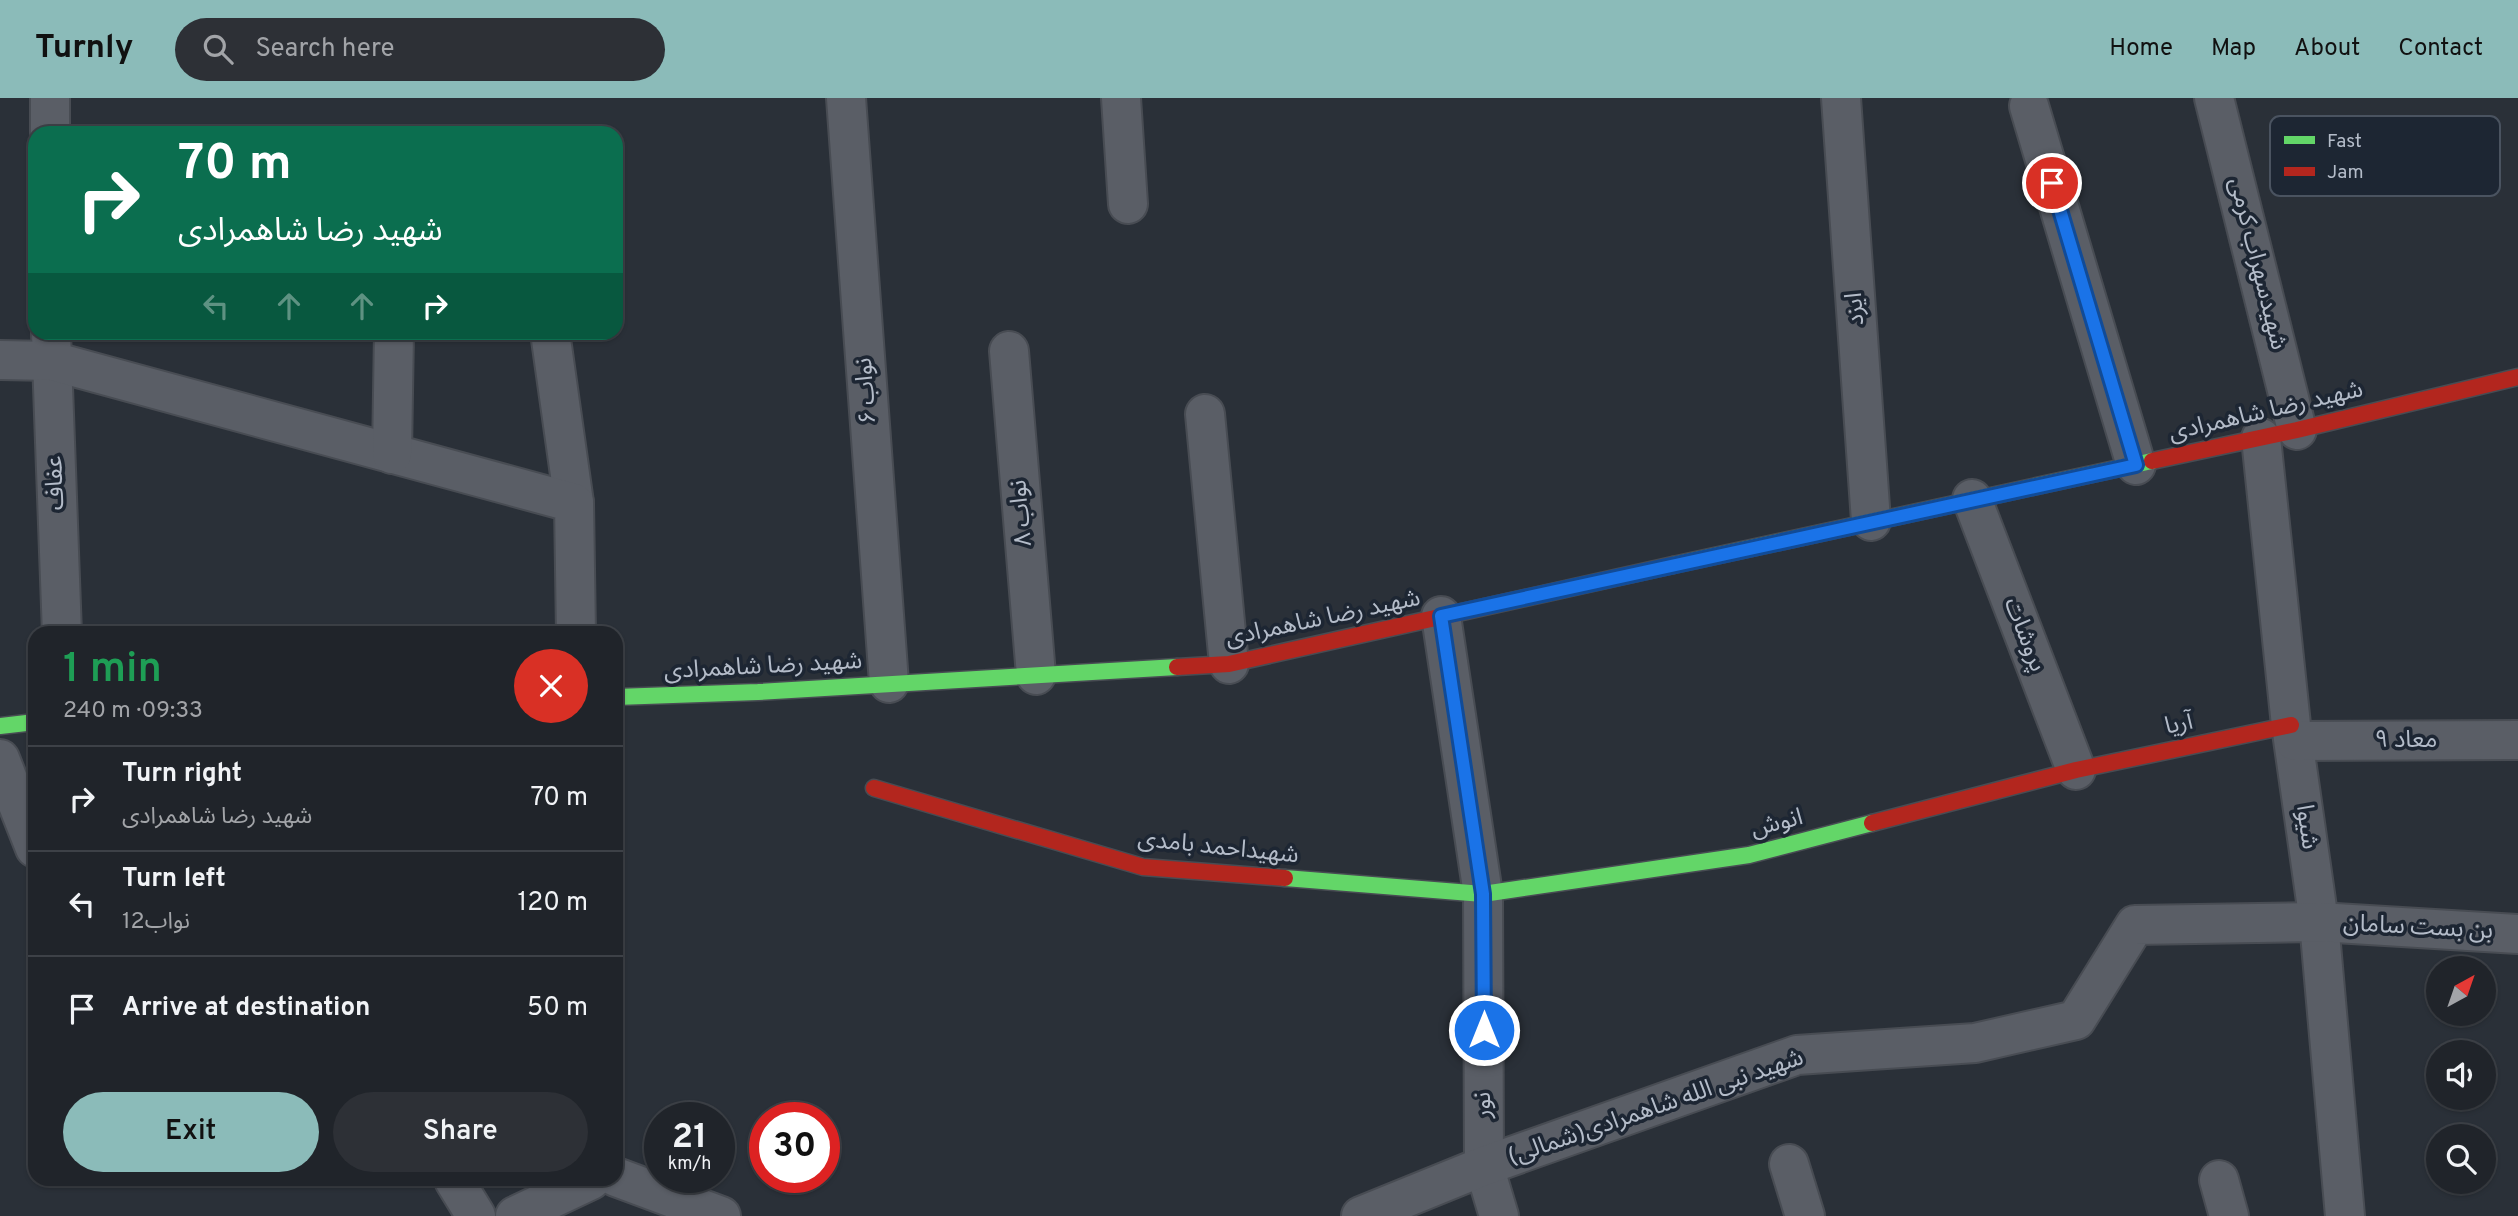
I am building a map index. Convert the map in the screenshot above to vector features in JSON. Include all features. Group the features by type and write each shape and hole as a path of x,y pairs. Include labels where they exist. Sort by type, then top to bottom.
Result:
{"main road":[{"name":"شهید رضا شاهمرادی","path":"623,697 1229,664 1871,521 2279,434 2518,377"},
{"path":"0,726 28,723"},
{"name":"آریا","path":"2076,770 2293,733"},
{"name":"انوش","path":"1483,894 1749,855 2076,770"},
{"name":"شهیداحمد بامدی","path":"874,788 1143,867 1483,894"}],"street":[{"path":"50,98 50,126"},
{"name":"نواب ۶","path":"846,98 889,683"},
{"path":"1121,98 1128,204"},
{"name":"ایزد","path":"1841,98 1871,521"},
{"name":"شهیدسهراب کرمی","path":"2214,98 2279,434"},
{"path":"2029,106 2136,465"},
{"path":"392,454 394,340"},
{"path":"551,340 574,503 576,626"},
{"path":"0,360 52,347 392,454 574,503"},
{"name":"عفاف","path":"52,347 62,626"},
{"name":"نواب ۸","path":"1009,351 1036,675"},
{"path":"1205,414 1229,664"},
{"name":"شیوا","path":"2279,434 2293,733 2319,922 2345,1216"},
{"name":"پروشات","path":"1972,499 2076,770"},
{"name":"نور","path":"1441,616 1483,894 1484,1166 1499,1216"},
{"name":"معاد ۹","path":"2293,733 2518,740"},
{"path":"0,759 28,830"},
{"name":"بن بست سامان","path":"2319,922 2518,934"},
{"name":"شهید نبی الله شاهمرادی(شمالی)","path":"1484,1166 1797,1055 1975,1043 2076,1020 2135,925 2319,922"},
{"path":"1789,1164 1805,1216"},
{"path":"1361,1216 1484,1166"},
{"path":"623,1180 721,1216"},
{"path":"457,1186 476,1216"},
{"path":"515,1216 578,1186"}],"traffic: fast":[{"path":"1673,565 2152,461"},
{"path":"623,697 758,692 1177,667"},
{"path":"0,726 28,723"},
{"path":"1285,878 1483,894 1749,855 1872,823"}],"traffic: jam":[{"path":"2152,461 2297,430 2518,377"},
{"path":"1177,667 1229,664 1673,565"},
{"path":"1872,823 2076,770 2291,725"},
{"path":"874,788 1143,867 1285,878"}],"route":[{"path":"1484,1030 1483,894 1441,616 2136,465 2052,183"}]}
